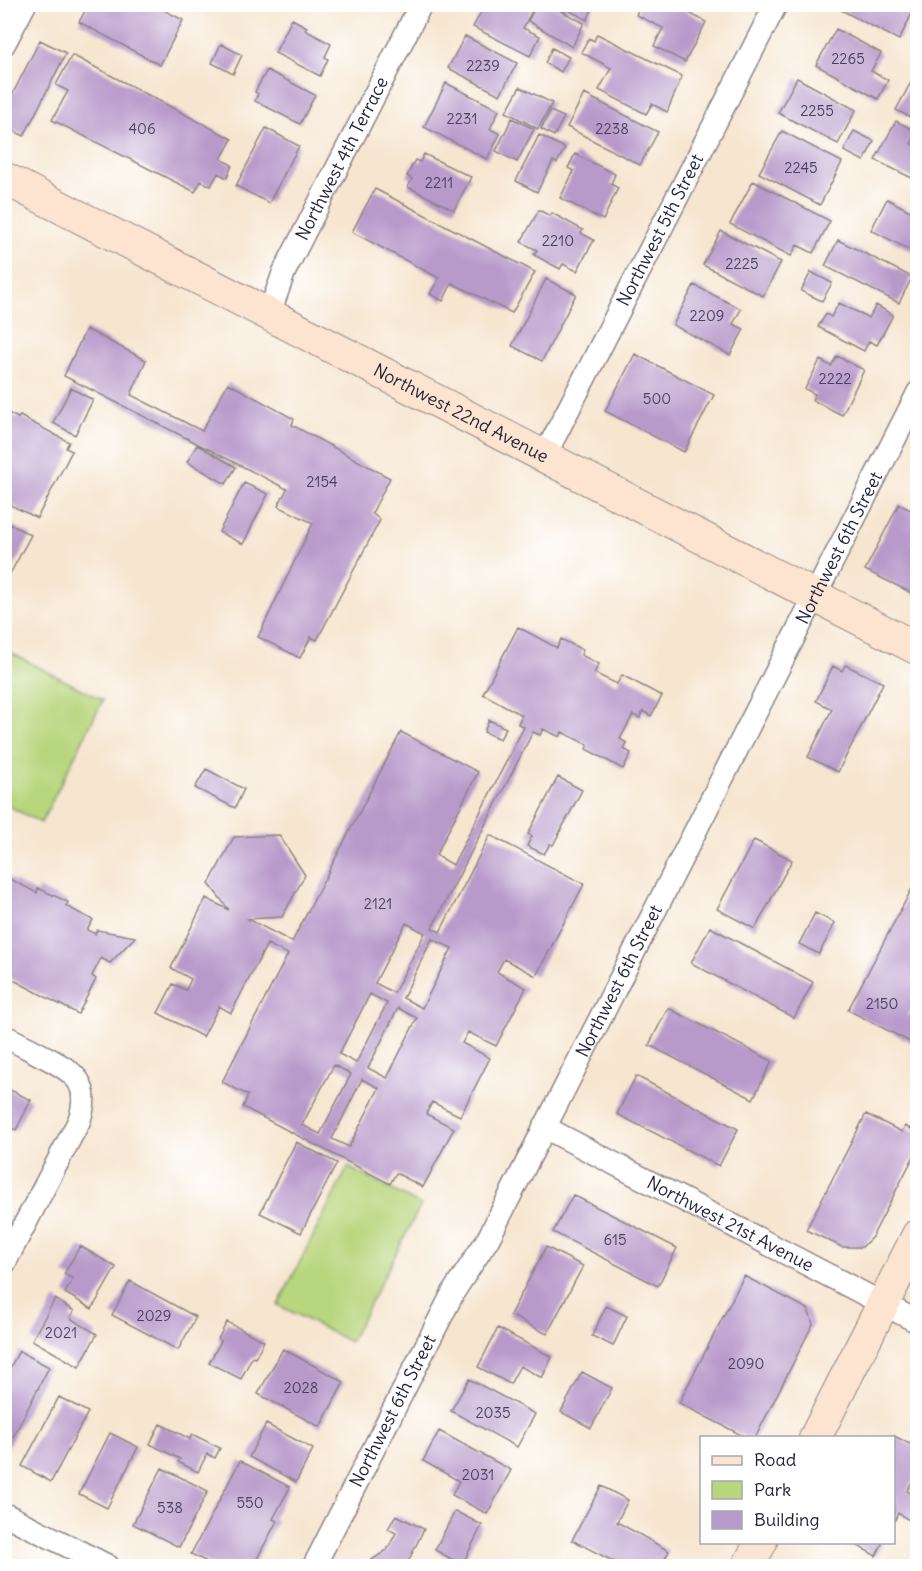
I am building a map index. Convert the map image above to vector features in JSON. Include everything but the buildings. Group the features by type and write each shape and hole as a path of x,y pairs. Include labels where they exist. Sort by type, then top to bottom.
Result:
{"main road":[{"name":"Northwest 22nd Avenue","path":"4,178 918,649"},
{"path":"815,1436 918,1235"}],"street":[{"path":"4,44 25,4"},
{"name":"Northwest 4th Terrace","path":"269,315 284,272 421,4"},
{"name":"Northwest 5th Street","path":"544,457 776,4"},
{"name":"Northwest 6th Street","path":"314,1566 454,1291 488,1239 918,393"},
{"path":"4,1036 64,1067 78,1078 84,1091 84,1106 79,1121 4,1264"},
{"name":"Northwest 21st Avenue","path":"544,1127 918,1322"},
{"path":"4,1514 108,1566"}],"green space":[{"path":"5,650 103,700 41,823 5,804"},
{"path":"348,1167 421,1205 350,1342 278,1305"}]}
